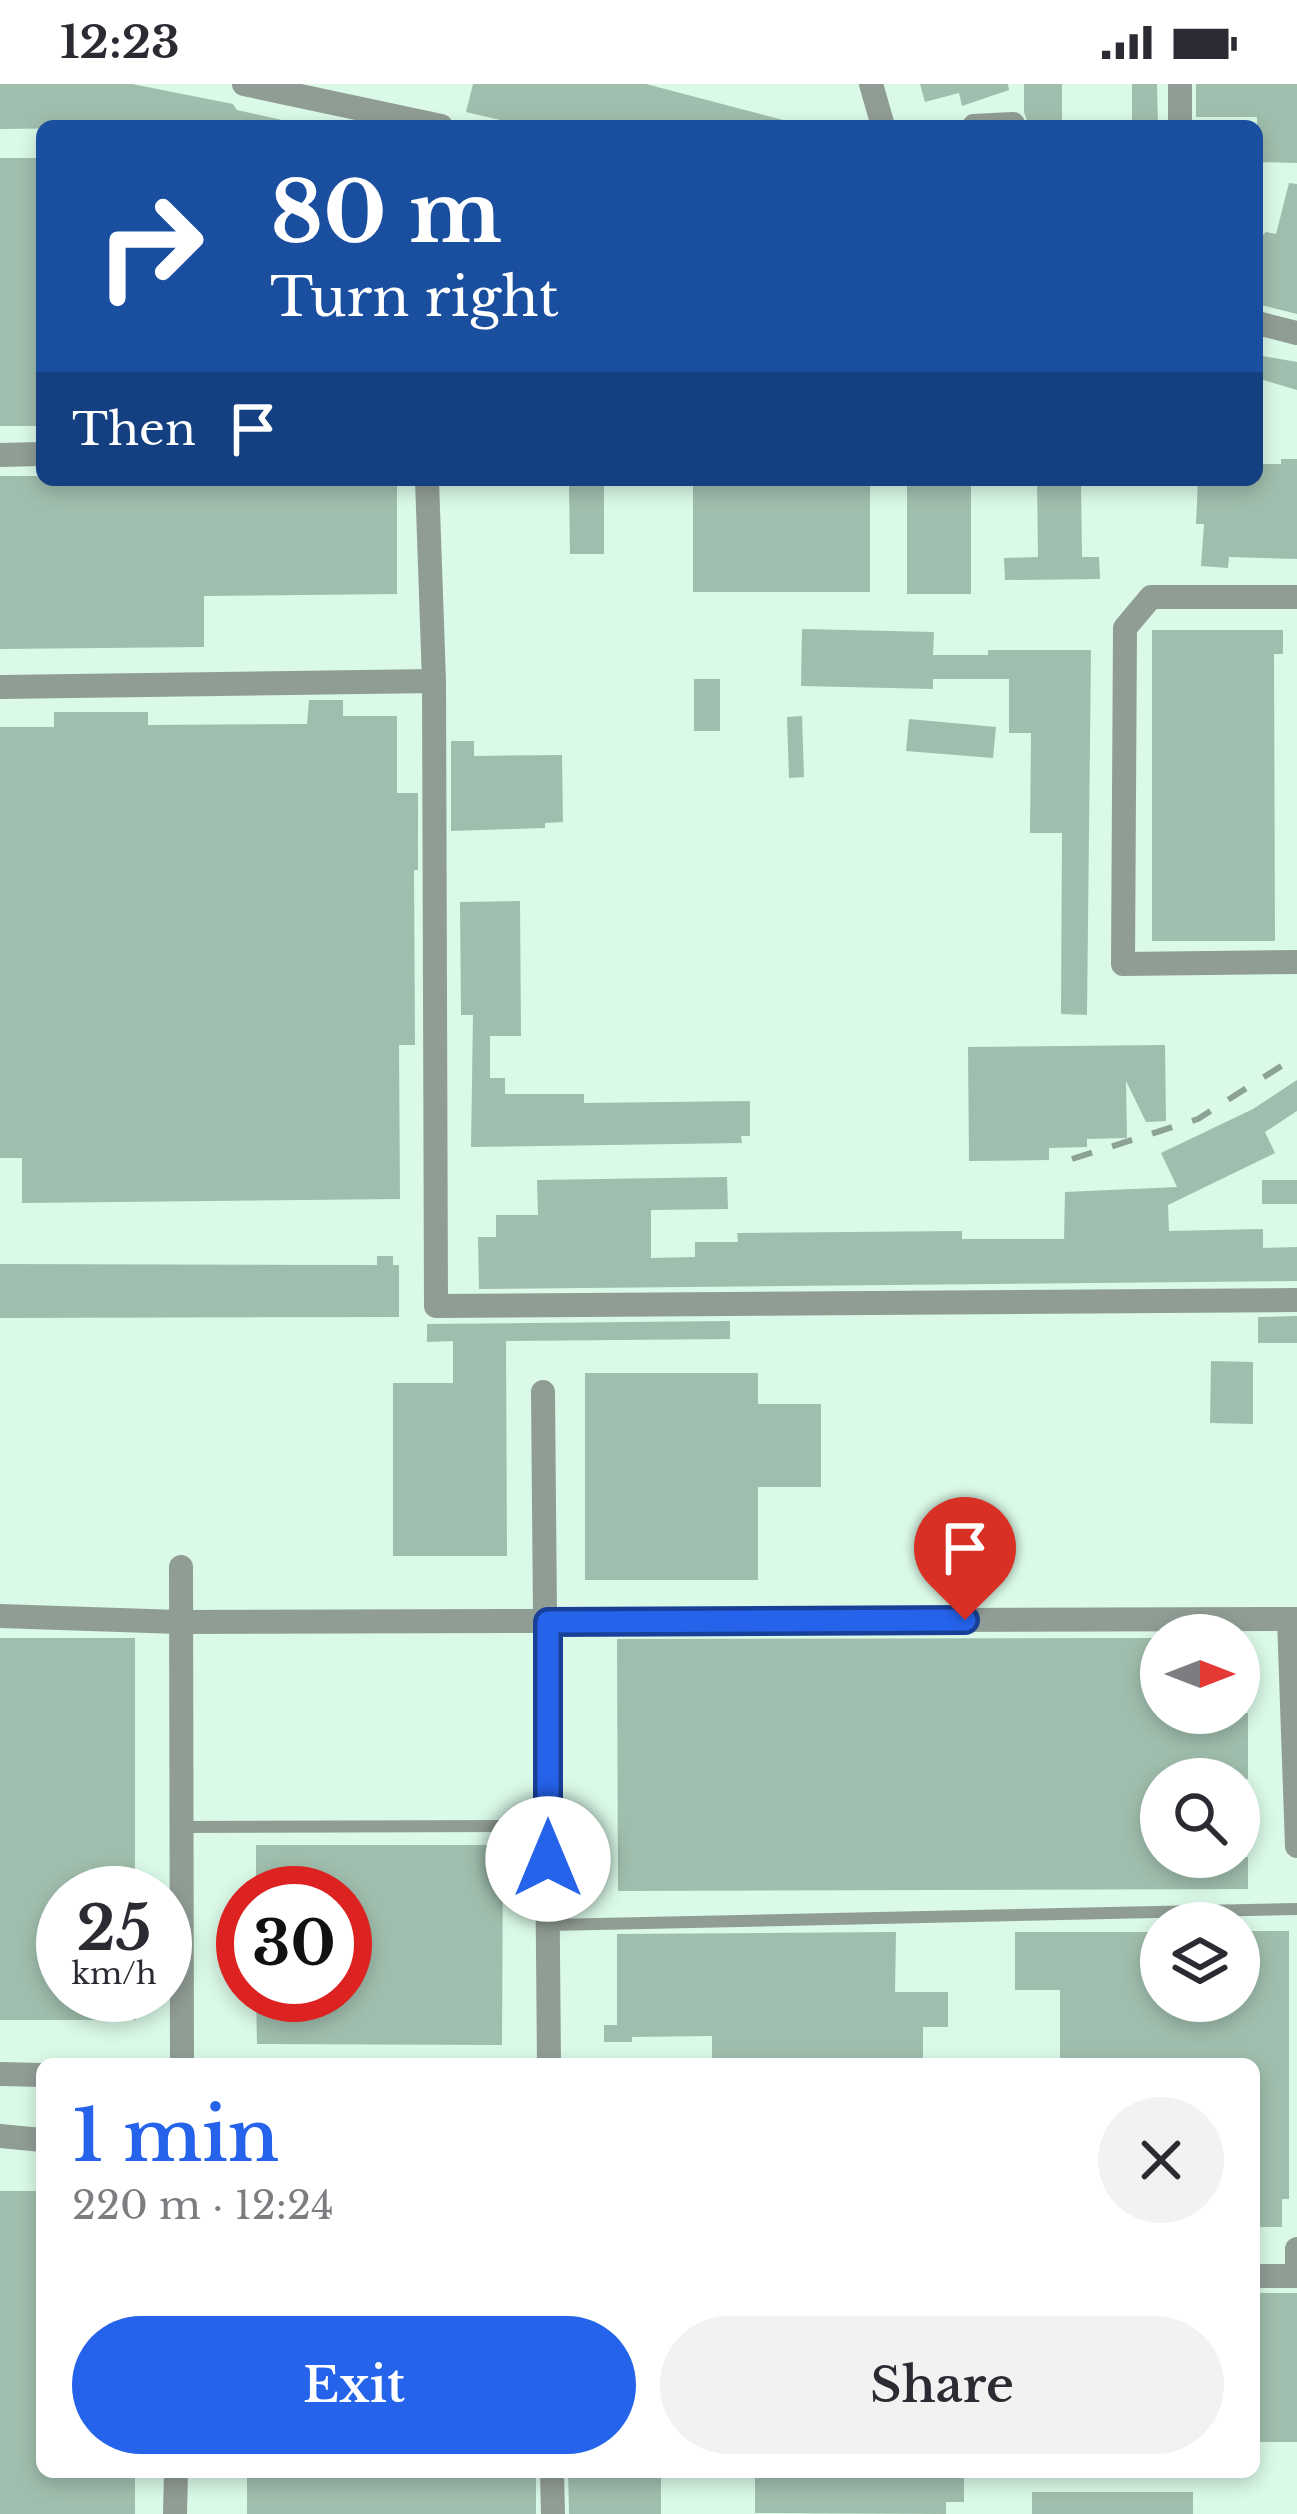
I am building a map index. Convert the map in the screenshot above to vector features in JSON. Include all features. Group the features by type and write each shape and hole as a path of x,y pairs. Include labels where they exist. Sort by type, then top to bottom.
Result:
{"street":[{"path":"244,84 413,120"},
{"path":"871,84 881,120"},
{"path":"1180,84 1180,120"},
{"path":"1263,324 1297,333"},
{"path":"0,455 36,454"},
{"path":"427,486 434,681 436,1306 1297,1300"},
{"path":"1297,597 1151,597 1125,628 1123,964 1297,962"},
{"path":"0,687 434,681"},
{"path":"543,1392 549,2058"},
{"path":"181,1567 182,2058"},
{"path":"0,1616 179,1622 1293,1619 1297,1846"},
{"path":"0,2074 36,2075"},
{"path":"0,2137 36,2140"},
{"path":"1260,2276 1297,2276 1297,2249"},
{"path":"175,2514 176,2478"},
{"path":"552,2478 553,2514"}],"lane":[{"path":"180,1827 548,1826"},
{"path":"549,1925 1297,1909"}],"building":[{"path":"0,84 132,84 233,104 237,110 282,120 36,120 36,129 0,129"},
{"path":"473,84 646,84 783,120 500,120 466,112"},
{"path":"920,84 1008,84 1009,90 962,106 959,93 925,102"},
{"path":"1024,84 1062,84 1062,120 1027,120"},
{"path":"1132,84 1157,84 1158,120 1132,120"},
{"path":"1196,84 1297,84 1297,163 1263,162 1263,120 1257,117 1196,117"},
{"path":"0,158 36,158 36,426 0,426"},
{"path":"1289,183 1297,184 1297,314 1263,306 1263,235 1276,234"},
{"path":"1263,356 1297,362 1297,390 1263,380"},
{"path":"1281,459 1297,459 1297,559 1229,557 1228,568 1201,566 1204,524 1196,524 1198,486 1263,486 1263,464 1281,464"},
{"path":"0,476 36,476 36,486 397,486 397,594 204,596 204,647 0,649"},
{"path":"569,486 604,486 604,554 570,554"},
{"path":"693,486 870,486 870,592 693,592"},
{"path":"907,486 971,486 971,594 907,594"},
{"path":"1037,486 1081,486 1082,557 1099,557 1100,579 1005,580 1004,558 1038,557"},
{"path":"802,629 934,632 933,655 1091,650 1087,1015 1061,1014 1062,833 1030,833 1031,733 1009,733 1009,679 933,679 933,689 801,686"},
{"path":"1152,630 1283,630 1283,654 1274,654 1275,941 1152,941"},
{"path":"694,679 720,679 720,731 694,731"},
{"path":"309,700 343,700 343,716 397,716 397,793 418,793 415,1045 399,1045 400,1199 22,1203 22,1158 0,1158 0,727 54,727 54,712 148,712 148,725 307,724"},
{"path":"802,716 804,777 789,778 787,717"},
{"path":"909,719 996,727 993,758 906,751"},
{"path":"451,741 474,741 474,756 562,755 563,822 545,823 545,828 451,831"},
{"path":"520,901 521,1036 490,1036 490,1078 505,1078 505,1094 584,1094 584,1103 750,1101 750,1136 741,1136 742,1143 471,1147 473,1015 461,1015 460,902"},
{"path":"1165,1045 1166,1121 1146,1122 1126,1081 1127,1138 1087,1139 1087,1147 1049,1148 1049,1160 969,1161 968,1047"},
{"path":"1297,1080 1297,1111 1265,1132 1275,1153 1168,1205 1169,1231 1263,1229 1263,1248 1297,1247 1297,1281 479,1289 478,1237 496,1237 496,1215 538,1215 537,1180 727,1177 728,1209 651,1210 651,1258 695,1257 695,1242 738,1242 737,1233 962,1231 962,1239 1064,1239 1065,1192 1177,1187 1161,1153 1253,1109"},
{"path":"1262,1180 1297,1180 1297,1204 1262,1204"},
{"path":"377,1256 393,1256 393,1265 399,1265 399,1317 0,1318 0,1264 377,1265"},
{"path":"1297,1316 1297,1343 1258,1343 1258,1317"},
{"path":"730,1321 730,1339 506,1341 507,1556 393,1556 393,1383 453,1383 453,1341 427,1342 427,1324"},
{"path":"1211,1361 1253,1362 1253,1424 1210,1423"},
{"path":"585,1373 758,1373 758,1404 821,1404 821,1487 758,1487 758,1580 585,1580"},
{"path":"0,1638 135,1638 135,1866 36,1866 36,2020 0,2020"},
{"path":"1140,1638 1140,1734 1248,1734 1248,1758 1140,1758 1140,1878 1248,1878 1248,1889 618,1891 617,1639"},
{"path":"256,1845 503,1845 502,2045 257,2044 257,2022 372,2022 372,1866 256,1866"},
{"path":"1260,1931 1289,1931 1289,2199 1282,2199 1282,2227 1260,2227 1260,2058 1060,2058 1060,1990 1015,1990 1015,1932 1140,1932 1140,2022 1260,2022"},
{"path":"896,1932 895,1992 948,1992 948,2027 923,2027 923,2058 712,2058 712,2036 604,2042 604,2025 617,2025 617,1934"},
{"path":"0,2191 36,2191 36,2478 135,2478 135,2514 0,2514"},
{"path":"1260,2293 1297,2293 1297,2442 1260,2442"},
{"path":"247,2478 536,2478 536,2514 247,2514"},
{"path":"568,2478 661,2478 661,2514 569,2514"},
{"path":"755,2478 964,2478 964,2502 946,2502 946,2514 755,2513"},
{"path":"1032,2492 1193,2492 1193,2514 1032,2514"}],"railway":[{"path":"1072,1159 1198,1119 1297,1056"}],"route":[{"path":"548,1859 548,1622 965,1620"}]}
